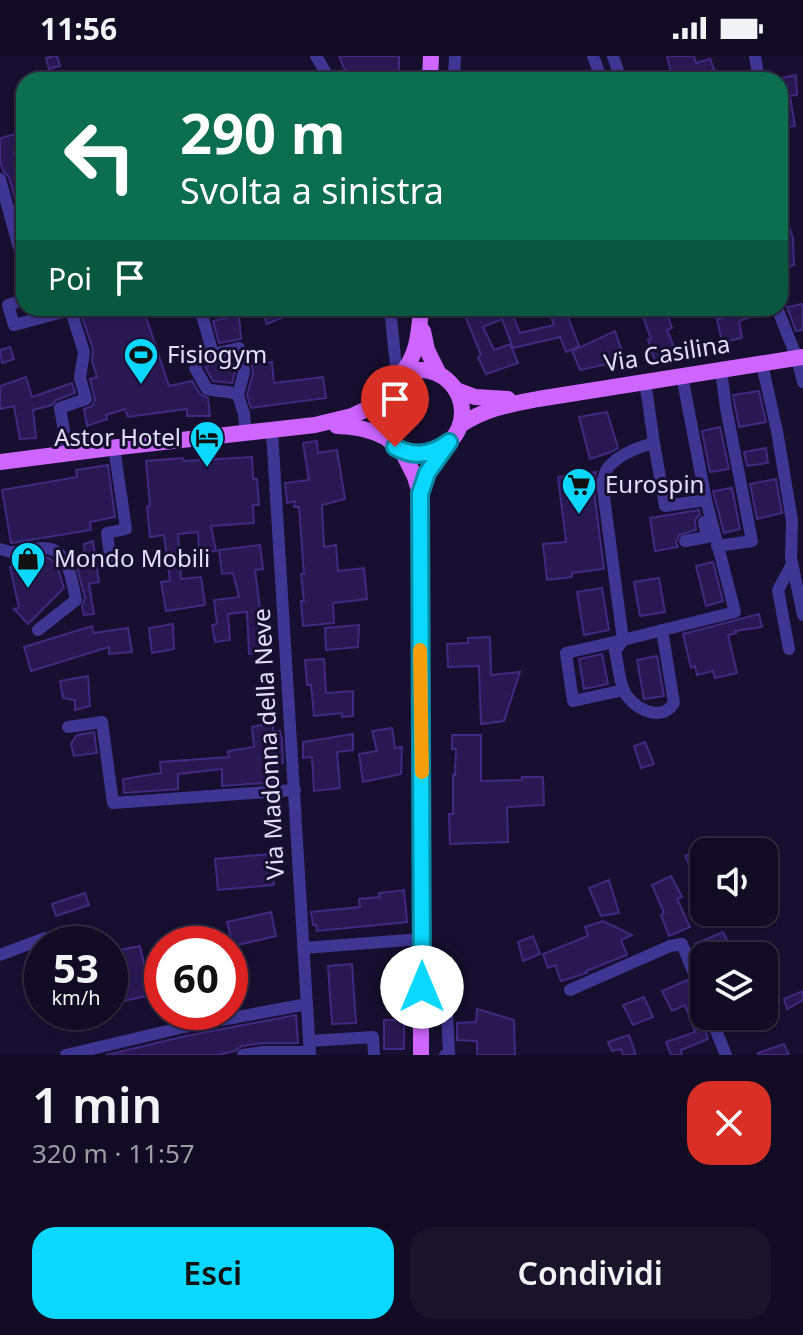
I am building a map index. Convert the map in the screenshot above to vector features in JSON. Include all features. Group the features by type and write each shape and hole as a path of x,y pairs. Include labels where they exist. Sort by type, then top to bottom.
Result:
{"main road":[{"path":"385,437 379,425 379,399 386,386 413,359 421,316"},
{"path":"421,316 427,350 439,374"},
{"name":"Via Casilina","path":"460,425 500,406 800,358"},
{"path":"398,376 425,370 439,374 456,390 461,401 462,413 456,435 427,473 420,494"},
{"name":"Via Casilina","path":"456,390 497,400 538,399"},
{"path":"0,462 315,425 352,416 379,399"},
{"path":"315,425 353,426 385,437 402,451 411,466 420,494 421,1055"},
{"path":"402,451 432,453 449,442"}],"street":[{"path":"0,179 16,237"},
{"path":"16,302 8,305 14,325 46,316"},
{"path":"68,453 60,408 86,399 80,378 84,352 72,316"},
{"path":"202,316 213,354"},
{"path":"391,316 398,376"},
{"path":"781,316 800,358 803,382"},
{"path":"238,395 230,390 218,392 207,389 195,368 198,360 239,348 244,372 238,395 246,434"},
{"path":"762,364 792,521 792,564 803,615"},
{"path":"717,546 752,541 721,370"},
{"path":"679,377 707,537 685,541"},
{"path":"624,690 573,701 566,653 735,612 679,377"},
{"path":"645,381 665,506 700,501"},
{"name":"Via Madonna della Neve","path":"272,431 309,1049"},
{"path":"654,443 621,458 608,468 602,482 623,640 615,651 624,690 645,711 655,714 670,709 674,703 662,630"},
{"path":"111,563 107,533 126,529 114,447"},
{"path":"0,549 13,553 47,547 64,559 70,571 76,600 38,630"},
{"path":"789,649 778,590 792,564"},
{"path":"68,727 102,722 113,803 295,790"},
{"path":"303,948 422,939"},
{"path":"570,990 670,946 682,944 690,964"},
{"path":"0,955 24,946"},
{"path":"66,1055 184,1027 307,1004"},
{"path":"422,1010 447,1012 449,1054 445,1055"},
{"path":"716,1030 726,1055"},
{"path":"243,1055 309,1049 373,1037 374,1055"}],"building":[{"path":"57,56 60,66 49,69 46,58"},
{"path":"339,56 399,56 399,72 346,72"},
{"path":"667,56 694,56 696,63 710,59 715,72 671,72"},
{"path":"796,75 797,95 790,96 795,126 788,127 788,76"},
{"path":"16,134 16,203 9,177 3,171 0,160 0,138"},
{"path":"788,223 793,238 794,265 788,267"},
{"path":"803,304 803,330 796,331 788,307"},
{"path":"82,316 146,316 169,386 192,381 200,394 208,398 210,416 187,416 187,409 128,417 125,409 87,426 84,409 92,406 95,400 90,379 97,377 92,361 93,349"},
{"path":"239,316 241,339 219,343 213,321"},
{"path":"264,316 284,316 284,317 267,324"},
{"path":"465,316 513,316 520,333 554,325 551,316 568,316 579,346 566,352 560,337 513,348 502,319 483,327 494,350 510,344 518,363 486,374 478,357 481,355"},
{"path":"643,316 668,316 672,328 667,330 678,357 656,364 648,340 651,339"},
{"path":"754,316 739,321 742,338 722,342 717,319"},
{"path":"615,331 625,360 580,370 572,351"},
{"path":"10,347 14,359 2,363 0,350"},
{"path":"232,359 235,372 232,383 213,381 205,367"},
{"path":"272,362 274,383 323,377 326,398 251,408 247,395 253,374 252,365"},
{"path":"26,377 32,397 72,383 75,393 56,400 52,405 33,410 36,438 20,439 14,406 0,409 0,386"},
{"path":"759,391 766,422 739,427 733,395"},
{"path":"607,412 618,448 590,459 579,417"},
{"path":"720,427 729,469 710,472 702,431"},
{"path":"317,441 318,453 337,450 345,499 322,505 324,547 336,545 338,571 364,568 367,599 333,603 334,623 303,626 301,574 304,574 299,507 294,507 295,501 287,503 285,483 309,480 303,443"},
{"path":"766,448 768,463 747,466 744,452"},
{"path":"252,457 259,505 253,505 254,523 211,526 216,551 199,552 198,532 178,534 181,579 201,577 205,605 166,611 161,582 170,581 164,535 150,537 146,461"},
{"path":"108,465 115,517 90,522 91,530 11,543 2,490 77,477 76,470"},
{"path":"596,472 593,483 604,569 547,580 543,544 566,542 558,477"},
{"path":"776,479 782,513 757,519 750,484"},
{"path":"732,488 740,529 724,533 713,491"},
{"path":"699,510 700,514 695,520 696,530 679,535 676,542 678,547 655,551 650,518"},
{"path":"93,541 99,582 89,584 94,614 84,615 82,606 85,598 77,567 86,567 84,544"},
{"path":"260,545 263,569 255,570 261,617 269,615 270,652 249,654 247,612 228,614 230,640 215,642 212,625 217,624 214,600 239,597 233,573 222,574 219,550"},
{"path":"44,557 57,565 64,588 28,624 14,609 19,608 10,567"},
{"path":"713,562 723,601 706,606 696,566"},
{"path":"659,578 665,612 640,616 634,582"},
{"path":"602,588 609,630 584,635 577,592"},
{"path":"759,614 762,627 728,635 737,673 715,678 713,671 697,675 695,666 691,668 683,634"},
{"path":"173,624 174,649 152,653 149,628"},
{"path":"359,625 358,647 326,650 325,628"},
{"path":"92,626 94,633 128,628 132,652 109,654 109,647 31,671 24,647"},
{"path":"490,637 491,675 520,672 504,721 481,724 479,666 448,667 447,644 468,643 468,638"},
{"path":"602,654 608,684 584,689 579,659"},
{"path":"657,656 664,696 644,699 637,660"},
{"path":"324,659 326,693 353,691 353,716 342,717 342,713 314,716 305,660"},
{"path":"88,676 90,706 75,710 75,700 63,698 60,681"},
{"path":"273,723 273,731 280,731 282,739 283,763 278,763 278,782 222,786 222,769 178,774 178,789 124,793 123,779 161,773 160,762 229,757 228,751 254,747 252,727"},
{"path":"392,728 395,748 402,747 401,774 363,782 359,754 377,751 372,731"},
{"path":"94,732 97,753 74,756 71,744 77,735"},
{"path":"353,734 353,750 337,752 340,788 314,791 312,757 303,758 303,742"},
{"path":"452,735 481,735 481,781 543,777 544,805 507,807 508,842 450,844 449,814 453,814 456,749 452,749"},
{"path":"645,742 654,764 641,768 634,746"},
{"path":"271,854 274,885 218,890 215,859"},
{"path":"671,876 682,897 677,899 690,927 669,936 661,915 664,913 652,885"},
{"path":"609,880 619,913 601,916 589,888"},
{"path":"404,890 407,922 317,931 316,925 313,925 311,912 360,907 359,899"},
{"path":"85,893 89,905 56,916 52,904"},
{"path":"271,912 276,936 248,943 248,926 228,926 227,922"},
{"path":"603,921 632,935 621,940 627,955 561,981 555,965 548,968 543,954 588,936 585,927"},
{"path":"723,932 728,942 700,942"},
{"path":"533,936 540,954 523,961 518,942"},
{"path":"140,946 144,964 144,997 128,1000 128,948"},
{"path":"352,964 356,1023 332,1024 328,966"},
{"path":"687,980 690,1018 685,1005 672,1011 662,991"},
{"path":"803,991 803,1000 787,1009 784,999"},
{"path":"644,997 653,1017 633,1025 623,1005"},
{"path":"477,1009 514,1020 515,1055 477,1055 477,1041 457,1040 457,1023 476,1022"},
{"path":"296,1015 298,1043 242,1046 218,1055 106,1055 217,1030 248,1030 248,1024"},
{"path":"384,1020 404,1020 404,1049 384,1049"},
{"path":"705,1030 708,1039 681,1050 682,1055 671,1055 666,1042"},
{"path":"629,1035 636,1055 623,1055 621,1049 612,1051 608,1042"},
{"path":"784,1044 789,1055 758,1055 758,1053"}],"slow traffic":[{"path":"420,650 422,772"}],"place":[{"name":"Fisiogym","path":"141,386"},
{"name":"Astor Hotel","path":"207,469"},
{"name":"Eurospin","path":"579,516"},
{"name":"Mondo Mobili","path":"28,590"}],"route":[{"path":"395,447 411,454 432,453 449,442 427,473 420,494 422,987"}]}
